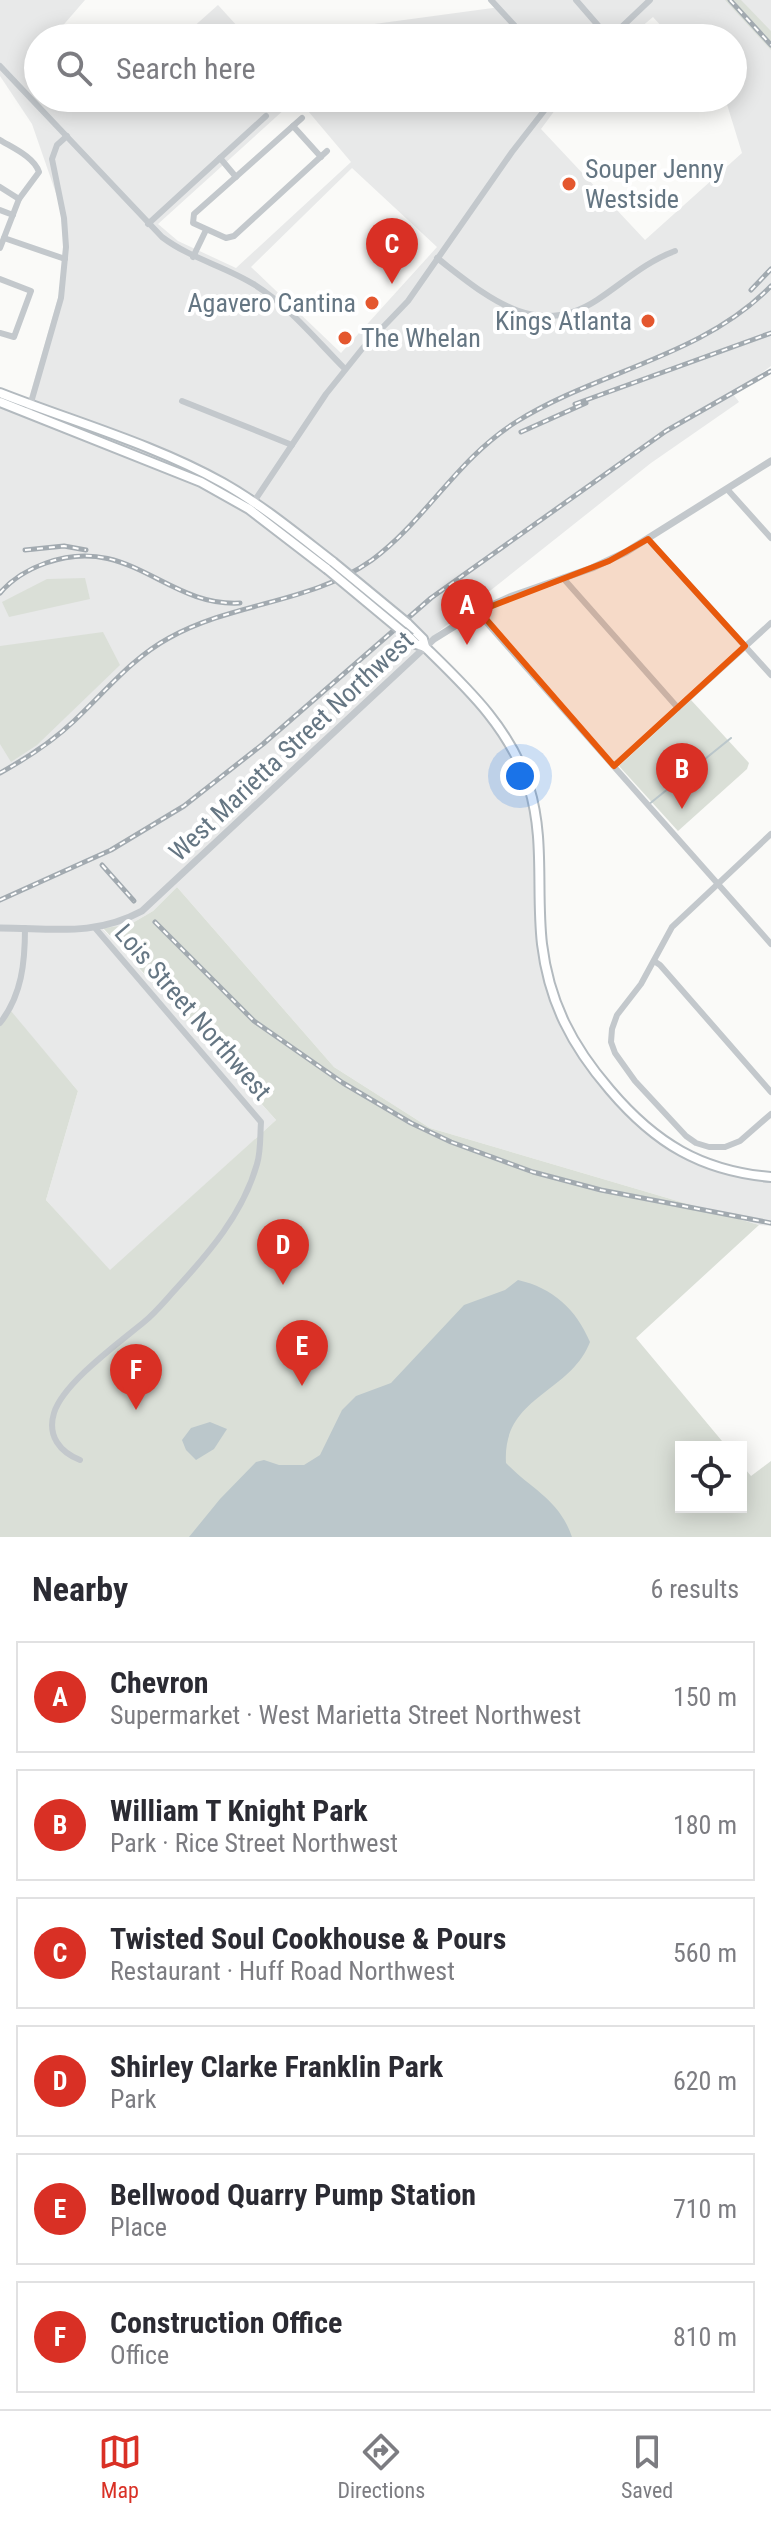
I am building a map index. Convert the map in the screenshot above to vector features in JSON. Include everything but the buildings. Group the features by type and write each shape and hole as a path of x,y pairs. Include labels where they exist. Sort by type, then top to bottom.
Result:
{"main road":[{"path":"0,393 29,409"},
{"path":"0,402 168,457 225,484 414,636 416,644 425,647 486,708 517,755 529,788 537,823 542,941 547,977 573,1043 626,1109 664,1142 718,1168 771,1177"}],"street":[{"path":"491,0 513,24"},
{"path":"576,0 597,24"},
{"path":"625,24 650,0"},
{"path":"0,66 24,91"},
{"path":"44,112 148,224 175,247 265,292 345,369"},
{"path":"251,506 345,369 401,310 543,112"},
{"path":"148,224 266,116"},
{"path":"302,118 194,214 193,223 226,238 234,236 327,151"},
{"path":"293,126 321,157"},
{"path":"29,409 58,310 65,259 64,218 52,164 57,145 67,136"},
{"path":"0,140 38,167 39,172 19,199 0,248"},
{"path":"220,158 236,177"},
{"path":"0,187 19,199"},
{"path":"0,210 13,215"},
{"path":"193,257 206,230"},
{"path":"4,238 65,259"},
{"path":"437,258 506,307 527,314 552,316 587,306 649,262 675,251"},
{"path":"0,279 31,291 14,337 0,333"},
{"path":"182,401 292,445"},
{"name":"West Marietta Street Northwest","path":"0,928 96,929 129,918 152,904 425,647 479,611 609,561 771,461"},
{"path":"727,489 771,538"},
{"path":"648,539 771,675"},
{"path":"563,578 678,708"},
{"path":"479,611 492,630 771,944"},
{"path":"614,766 771,623"},
{"path":"771,834 672,927 641,984 617,1015 612,1029 615,1053 624,1068 686,1136 709,1147 725,1147 740,1141 771,1114"},
{"path":"0,1023 20,985 25,928"},
{"name":"Lois Street Northwest","path":"80,1460 65,1454 58,1447 51,1427 54,1410 91,1364 148,1319 201,1262 241,1206 258,1162 261,1122 96,929"},
{"path":"654,961 771,1092"}],"highlighted area":[{"path":"648,539 745,646 614,766 479,611 609,561"}],"shaded area":[{"path":"0,0 85,0 64,24 24,24 24,112 0,76"},
{"path":"494,0 771,0 771,366 733,394 739,402 651,463 423,644 509,736 533,811 552,999 601,1087 655,1136 732,1176 771,1176 771,1226 430,1128 334,1067 177,887 153,911 129,925 103,929 276,1120 110,1271 46,1200 78,1091 11,1012 0,1022 0,403 25,412 62,284 65,259 60,205 32,124 24,112 282,112 158,224 178,241 236,268 351,162 309,112 554,112 541,129 645,240 742,153 729,112 747,112 747,24 659,24 653,17 645,24 374,24 500,7","holes":["352,168 437,247 341,353 251,267"]},
{"path":"725,0 741,0 771,31 771,50"},
{"path":"218,5 235,24 197,24"},
{"path":"85,578 90,599 9,617 2,602 47,579"},
{"path":"103,632 120,665 37,745 11,762 0,744 0,646"},
{"path":"691,700 749,763 747,769 678,831 619,766"},
{"path":"177,887 334,1067 430,1128 759,1225 636,1338 722,1441 675,1441 675,1513 747,1513 747,1471 751,1476 771,1461 771,1537 0,1537 0,1022 11,1011 78,1091 46,1200 110,1270 276,1120 103,928 129,925 153,911"},
{"path":"518,1280 542,1288 562,1302 578,1320 590,1342 568,1373 526,1409 515,1423 508,1441 506,1463 552,1504 572,1537 189,1537 256,1462 264,1460 279,1465 304,1465 320,1455 342,1410 356,1396 391,1383 464,1305 505,1290"},
{"path":"210,1422 227,1429 214,1449 196,1460 186,1450 182,1440 191,1428"}],"waterway":[{"path":"648,805 731,738"}],"railway":[{"path":"730,0 771,45"},
{"path":"751,290 771,269"},
{"path":"0,773 57,736 131,665 156,646 220,616 324,586 372,560 409,527 476,454 516,422 547,404 648,362 713,330 744,310 771,286"},
{"path":"575,404 771,333"},
{"path":"0,900 111,850 184,806 263,744 431,598 666,431 771,371"},
{"path":"521,432 586,403"},
{"path":"25,550 64,546 86,550"},
{"path":"0,593 21,575 46,563 75,556 101,557 190,594 214,601 240,603"},
{"path":"102,865 134,901"},
{"path":"155,922 254,1021 343,1083 411,1123 451,1142 533,1172 601,1190 771,1223"}],"place":[{"name":"Souper Jenny Westside","path":"569,184"},
{"name":"Twisted Soul Cookhouse & Pours","path":"392,284"},
{"name":"Agavero Cantina","path":"372,303"},
{"name":"Kings Atlanta","path":"648,321"},
{"name":"The Whelan","path":"345,338"},
{"name":"Chevron","path":"467,645"},
{"name":"William T Knight Park","path":"682,809"},
{"name":"Shirley Clarke Franklin Park","path":"283,1285"},
{"name":"Bellwood Quarry Pump Station","path":"302,1386"},
{"name":"Construction Office","path":"136,1410"}]}
